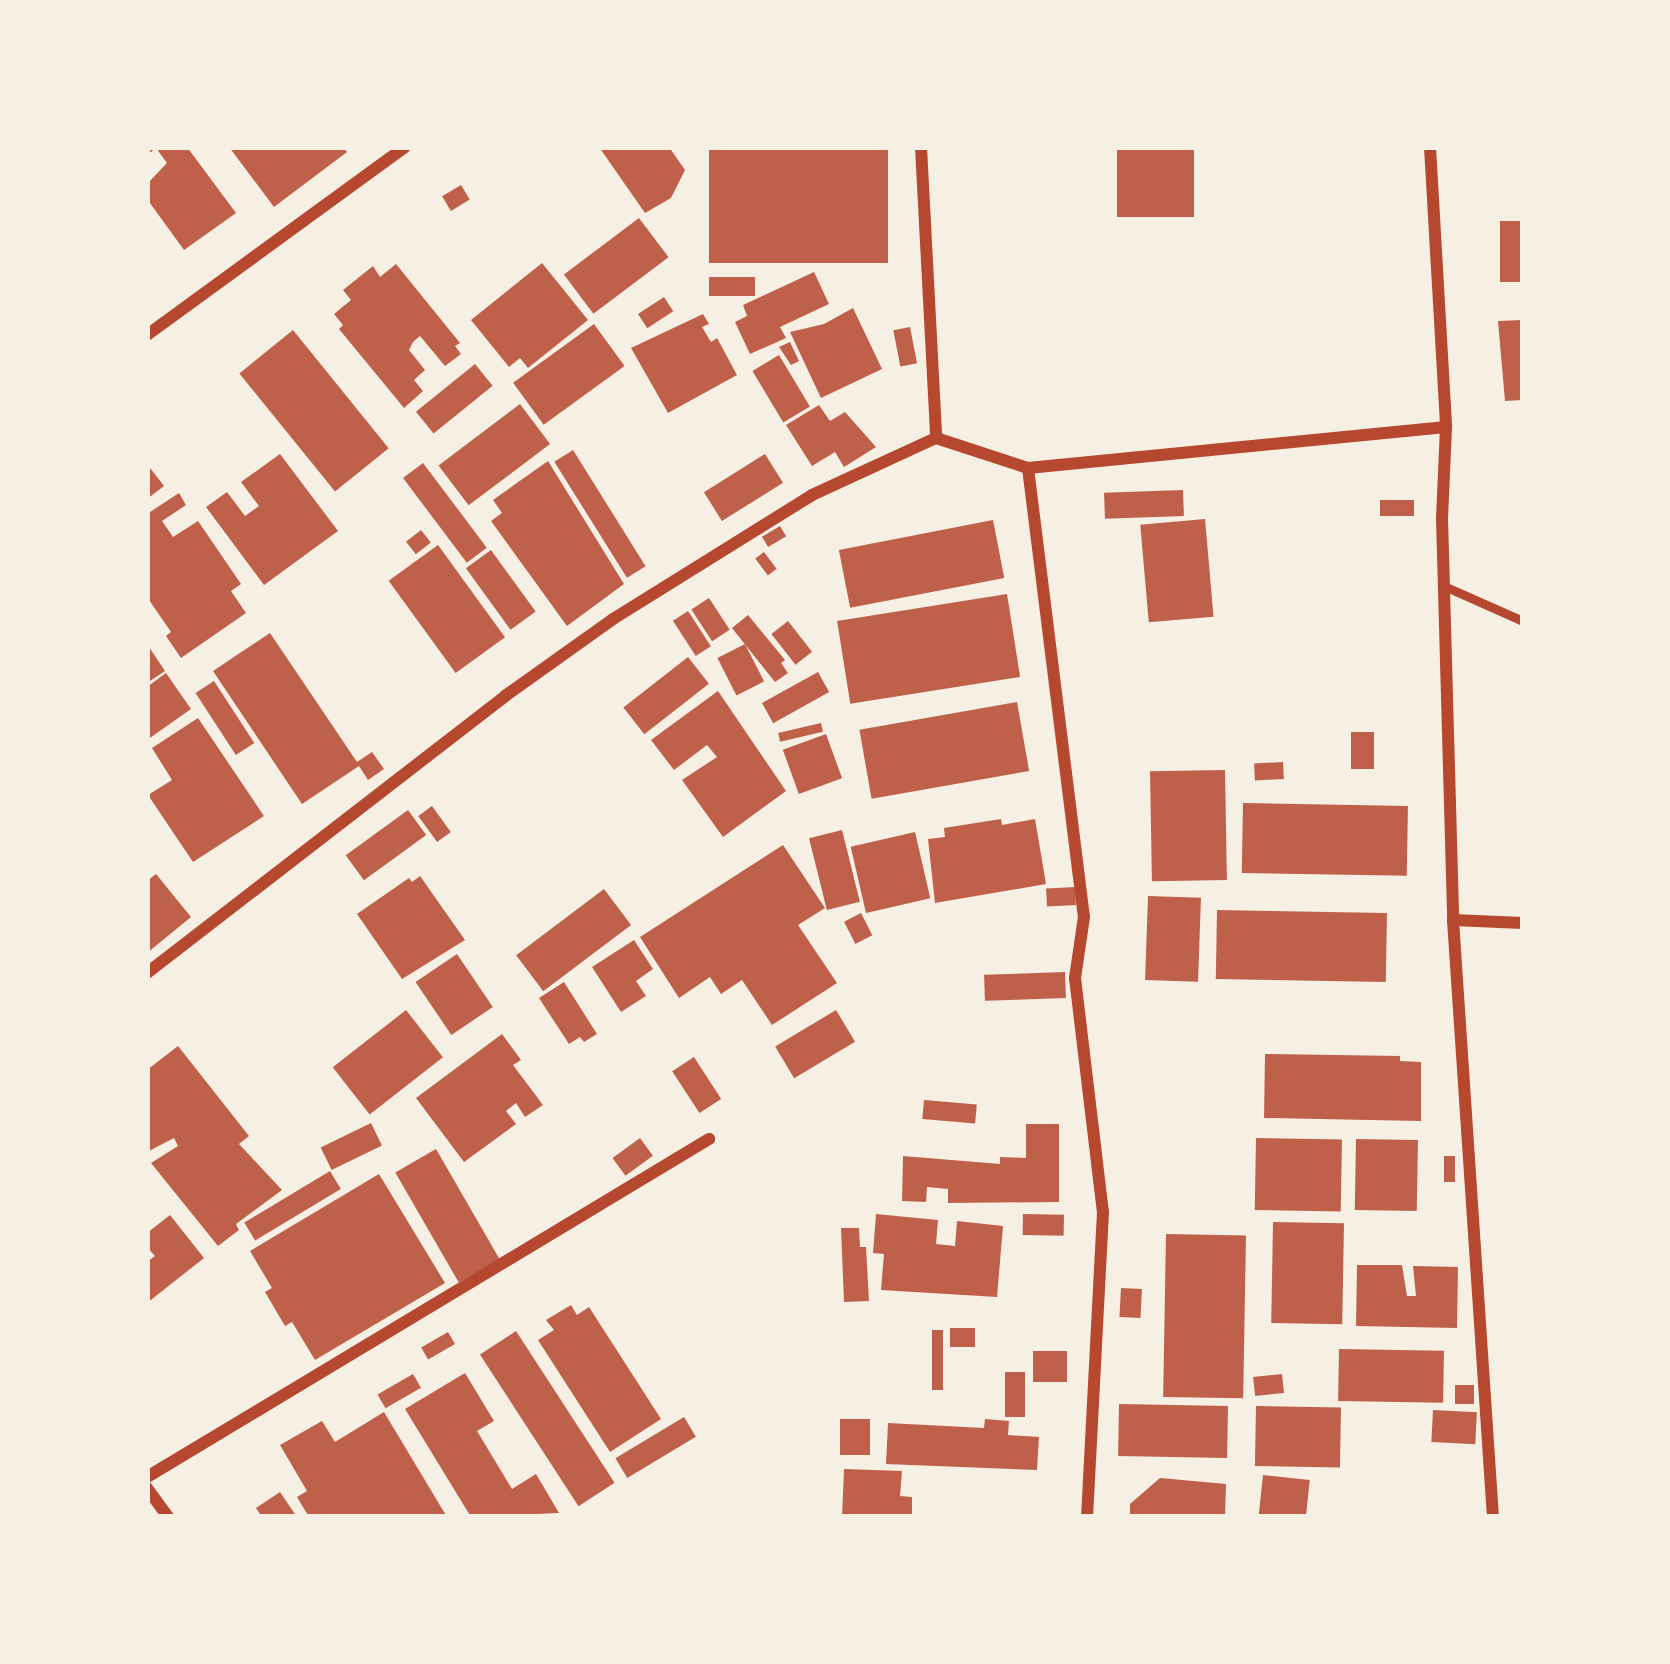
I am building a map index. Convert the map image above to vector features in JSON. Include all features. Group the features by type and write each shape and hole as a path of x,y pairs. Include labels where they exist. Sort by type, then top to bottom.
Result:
{"street":[{"path":"147,335 405,147"},
{"path":"921,147 936,438"},
{"path":"1430,147 1446,427 1444,586 1453,920 1493,1517"},
{"path":"147,973 505,696 613,620 812,495 936,438 1028,468 1446,427"},
{"path":"1028,468 1084,917 1075,978 1103,1212 1087,1517"},
{"path":"1453,920 1523,922"},
{"path":"147,1477 709,1139"},
{"path":"147,1488 168,1517"}],"lane":[{"path":"1444,586 1523,621"}],"building":[{"path":"147,147 187,147 236,213 184,250 147,199 147,184 167,163 156,148 147,155"},
{"path":"229,147 343,147 347,152 274,207"},
{"path":"599,147 669,147 685,170 671,198 645,213"},
{"path":"709,147 888,147 888,263 709,263"},
{"path":"1117,147 1194,147 1194,217 1117,217"},
{"path":"461,185 470,200 451,211 442,196"},
{"path":"639,218 668,257 593,314 564,275"},
{"path":"1500,221 1523,221 1523,282 1500,282"},
{"path":"542,263 588,320 528,368 520,358 509,367 471,320"},
{"path":"396,264 460,343 455,346 461,354 445,366 420,336 413,342 409,350 425,370 414,380 423,391 404,408 339,329 343,325 334,314 351,300 343,290 373,266 380,277"},
{"path":"814,272 829,304 780,327 786,338 750,354 735,322 747,316 743,305"},
{"path":"709,277 755,277 755,296 709,296"},
{"path":"664,297 673,311 647,328 638,314"},
{"path":"853,308 882,369 821,398 790,332 824,324"},
{"path":"703,314 709,324 702,327 711,342 717,338 737,375 668,413 631,348"},
{"path":"1523,320 1523,400 1505,401 1498,321"},
{"path":"594,324 625,366 544,425 513,383"},
{"path":"910,327 917,363 900,367 893,330"},
{"path":"293,330 389,448 335,492 239,373"},
{"path":"790,342 799,361 791,365 779,347"},
{"path":"779,355 810,406 783,422 752,371"},
{"path":"475,364 493,386 434,434 416,412"},
{"path":"520,404 550,444 469,505 439,465"},
{"path":"819,405 830,421 845,412 876,447 844,467 835,452 812,466 786,425"},
{"path":"573,450 646,566 627,578 554,462"},
{"path":"280,454 338,531 264,585 206,507 227,492 245,516 259,506 241,482"},
{"path":"765,454 783,483 722,521 704,492"},
{"path":"548,461 624,584 567,626 491,521 502,513 493,500"},
{"path":"423,463 487,548 467,563 403,478"},
{"path":"147,464 164,486 147,499"},
{"path":"1183,490 1184,516 1105,519 1104,493"},
{"path":"179,493 186,505 162,521 173,537 198,521 241,584 231,591 246,613 181,658 166,636 171,632 147,597 147,514"},
{"path":"1380,500 1414,500 1414,516 1380,516"},
{"path":"1205,519 1214,617 1149,622 1140,525"},
{"path":"993,520 1004,578 850,608 839,550"},
{"path":"780,526 786,536 768,547 762,537"},
{"path":"421,530 431,543 416,554 406,542"},
{"path":"438,545 505,637 456,673 389,581"},
{"path":"491,550 536,611 511,630 466,568"},
{"path":"764,552 777,569 768,575 755,559"},
{"path":"1007,594 1020,677 850,704 837,621"},
{"path":"709,598 730,630 712,641 691,609"},
{"path":"688,611 711,646 696,656 673,621"},
{"path":"748,615 785,660 781,663 788,673 775,682 732,628"},
{"path":"788,621 812,652 795,665 771,634"},
{"path":"270,633 357,762 372,752 384,769 368,780 359,766 302,804 213,671"},
{"path":"147,644 165,671 147,683"},
{"path":"745,644 764,681 736,695 717,658"},
{"path":"688,657 709,684 644,734 623,707"},
{"path":"818,672 829,692 773,723 762,703"},
{"path":"166,673 191,709 147,740 147,687"},
{"path":"214,681 254,743 236,755 196,693"},
{"path":"718,691 786,791 723,837 682,780 717,757 707,745 674,770 651,740"},
{"path":"1017,702 1029,771 872,799 859,730"},
{"path":"198,718 264,816 193,862 148,795 172,780 152,748"},
{"path":"821,723 823,732 780,742 778,733"},
{"path":"1351,732 1374,732 1374,769 1351,769"},
{"path":"826,734 842,778 799,794 783,750"},
{"path":"1283,762 1284,779 1255,780 1254,764"},
{"path":"1225,770 1227,880 1152,881 1150,771"},
{"path":"1243,803 1408,806 1407,876 1242,873"},
{"path":"432,806 451,832 437,842 418,816"},
{"path":"408,810 426,835 364,880 346,855"},
{"path":"1001,819 1002,825 1035,819 1046,884 935,903 928,839 945,837 944,828"},
{"path":"842,830 860,902 827,910 809,838"},
{"path":"915,832 930,898 866,913 851,847"},
{"path":"783,845 825,908 798,925 837,983 772,1025 742,980 721,994 710,977 679,998 640,937"},
{"path":"156,874 191,917 147,953 147,881"},
{"path":"420,876 465,940 402,979 357,914 409,878 412,882"},
{"path":"1075,887 1076,905 1047,906 1046,889"},
{"path":"604,889 631,925 543,991 516,955"},
{"path":"1148,896 1201,898 1198,982 1145,980"},
{"path":"1217,910 1387,913 1386,982 1216,979"},
{"path":"861,913 872,935 855,944 844,922"},
{"path":"634,940 653,969 636,981 646,996 621,1012 592,967"},
{"path":"457,954 493,1007 451,1035 416,982"},
{"path":"1065,972 1066,998 985,1001 984,975"},
{"path":"564,982 597,1034 584,1042 580,1037 569,1044 539,998"},
{"path":"406,1010 443,1057 370,1115 333,1067"},
{"path":"836,1010 855,1042 794,1078 775,1047"},
{"path":"502,1034 521,1060 513,1065 543,1105 525,1117 516,1103 506,1111 516,1124 464,1162 416,1098"},
{"path":"178,1046 249,1136 239,1144 282,1190 236,1224 239,1230 218,1246 151,1163 178,1146 174,1138 147,1152 147,1070"},
{"path":"1265,1054 1400,1056 1400,1061 1421,1062 1421,1121 1264,1118"},
{"path":"694,1057 721,1099 699,1113 672,1071"},
{"path":"924,1100 977,1105 975,1124 922,1119"},
{"path":"371,1123 382,1145 332,1170 321,1148"},
{"path":"1026,1124 1059,1124 1059,1202 948,1203 948,1189 927,1187 926,1202 902,1201 903,1156 1000,1164 1000,1157 1026,1158"},
{"path":"640,1138 653,1156 625,1176 612,1158"},
{"path":"1256,1138 1342,1140 1341,1211 1255,1210"},
{"path":"1356,1139 1418,1140 1417,1211 1355,1210"},
{"path":"436,1149 500,1259 459,1282 395,1172"},
{"path":"1444,1156 1455,1156 1455,1182 1444,1182"},
{"path":"330,1171 341,1189 255,1241 244,1223"},
{"path":"379,1174 445,1283 315,1360 292,1322 285,1326 265,1292 272,1288 250,1251"},
{"path":"876,1214 938,1220 936,1244 955,1246 957,1221 1003,1226 997,1297 881,1290 884,1254 873,1253"},
{"path":"1023,1214 1064,1215 1064,1236 1023,1235"},
{"path":"170,1215 204,1258 147,1303 147,1262 155,1256 147,1247 147,1233"},
{"path":"1273,1222 1344,1223 1342,1324 1271,1323"},
{"path":"841,1228 859,1228 860,1247 866,1247 869,1301 844,1302"},
{"path":"1166,1234 1246,1235 1243,1398 1163,1397"},
{"path":"1357,1265 1402,1265 1407,1296 1416,1296 1413,1266 1458,1267 1457,1328 1356,1326"},
{"path":"1121,1288 1142,1289 1140,1318 1119,1317"},
{"path":"571,1305 577,1315 589,1307 661,1419 610,1452 538,1340 554,1330 546,1320"},
{"path":"950,1328 975,1328 975,1347 950,1347"},
{"path":"932,1330 943,1330 943,1390 932,1390"},
{"path":"516,1331 615,1483 579,1506 480,1354"},
{"path":"448,1332 455,1344 428,1360 421,1348"},
{"path":"1339,1349 1444,1351 1443,1403 1338,1401"},
{"path":"1033,1351 1067,1351 1067,1382 1033,1382"},
{"path":"1005,1372 1025,1372 1025,1417 1005,1417"},
{"path":"465,1373 494,1421 477,1431 512,1489 536,1474 559,1513 471,1517 405,1409"},
{"path":"413,1374 421,1388 385,1408 377,1394"},
{"path":"1282,1374 1284,1393 1255,1396 1253,1377"},
{"path":"1455,1385 1474,1385 1474,1404 1455,1404"},
{"path":"1119,1404 1228,1406 1227,1458 1118,1456"},
{"path":"1256,1406 1341,1407 1340,1467 1255,1466"},
{"path":"1433,1410 1477,1412 1475,1444 1431,1442"},
{"path":"384,1412 447,1517 309,1517 297,1497 307,1491 280,1445 322,1421 335,1442"},
{"path":"684,1417 696,1437 627,1478 615,1458"},
{"path":"840,1419 870,1419 870,1455 840,1455"},
{"path":"985,1419 1009,1421 1008,1435 1039,1437 1037,1470 886,1464 888,1423 984,1428"},
{"path":"844,1469 902,1471 900,1496 912,1497 912,1517 842,1517"},
{"path":"1263,1475 1310,1480 1306,1517 1259,1517"},
{"path":"1160,1478 1226,1484 1225,1517 1130,1517 1130,1504"},
{"path":"280,1492 297,1517 262,1517 256,1508"}]}
